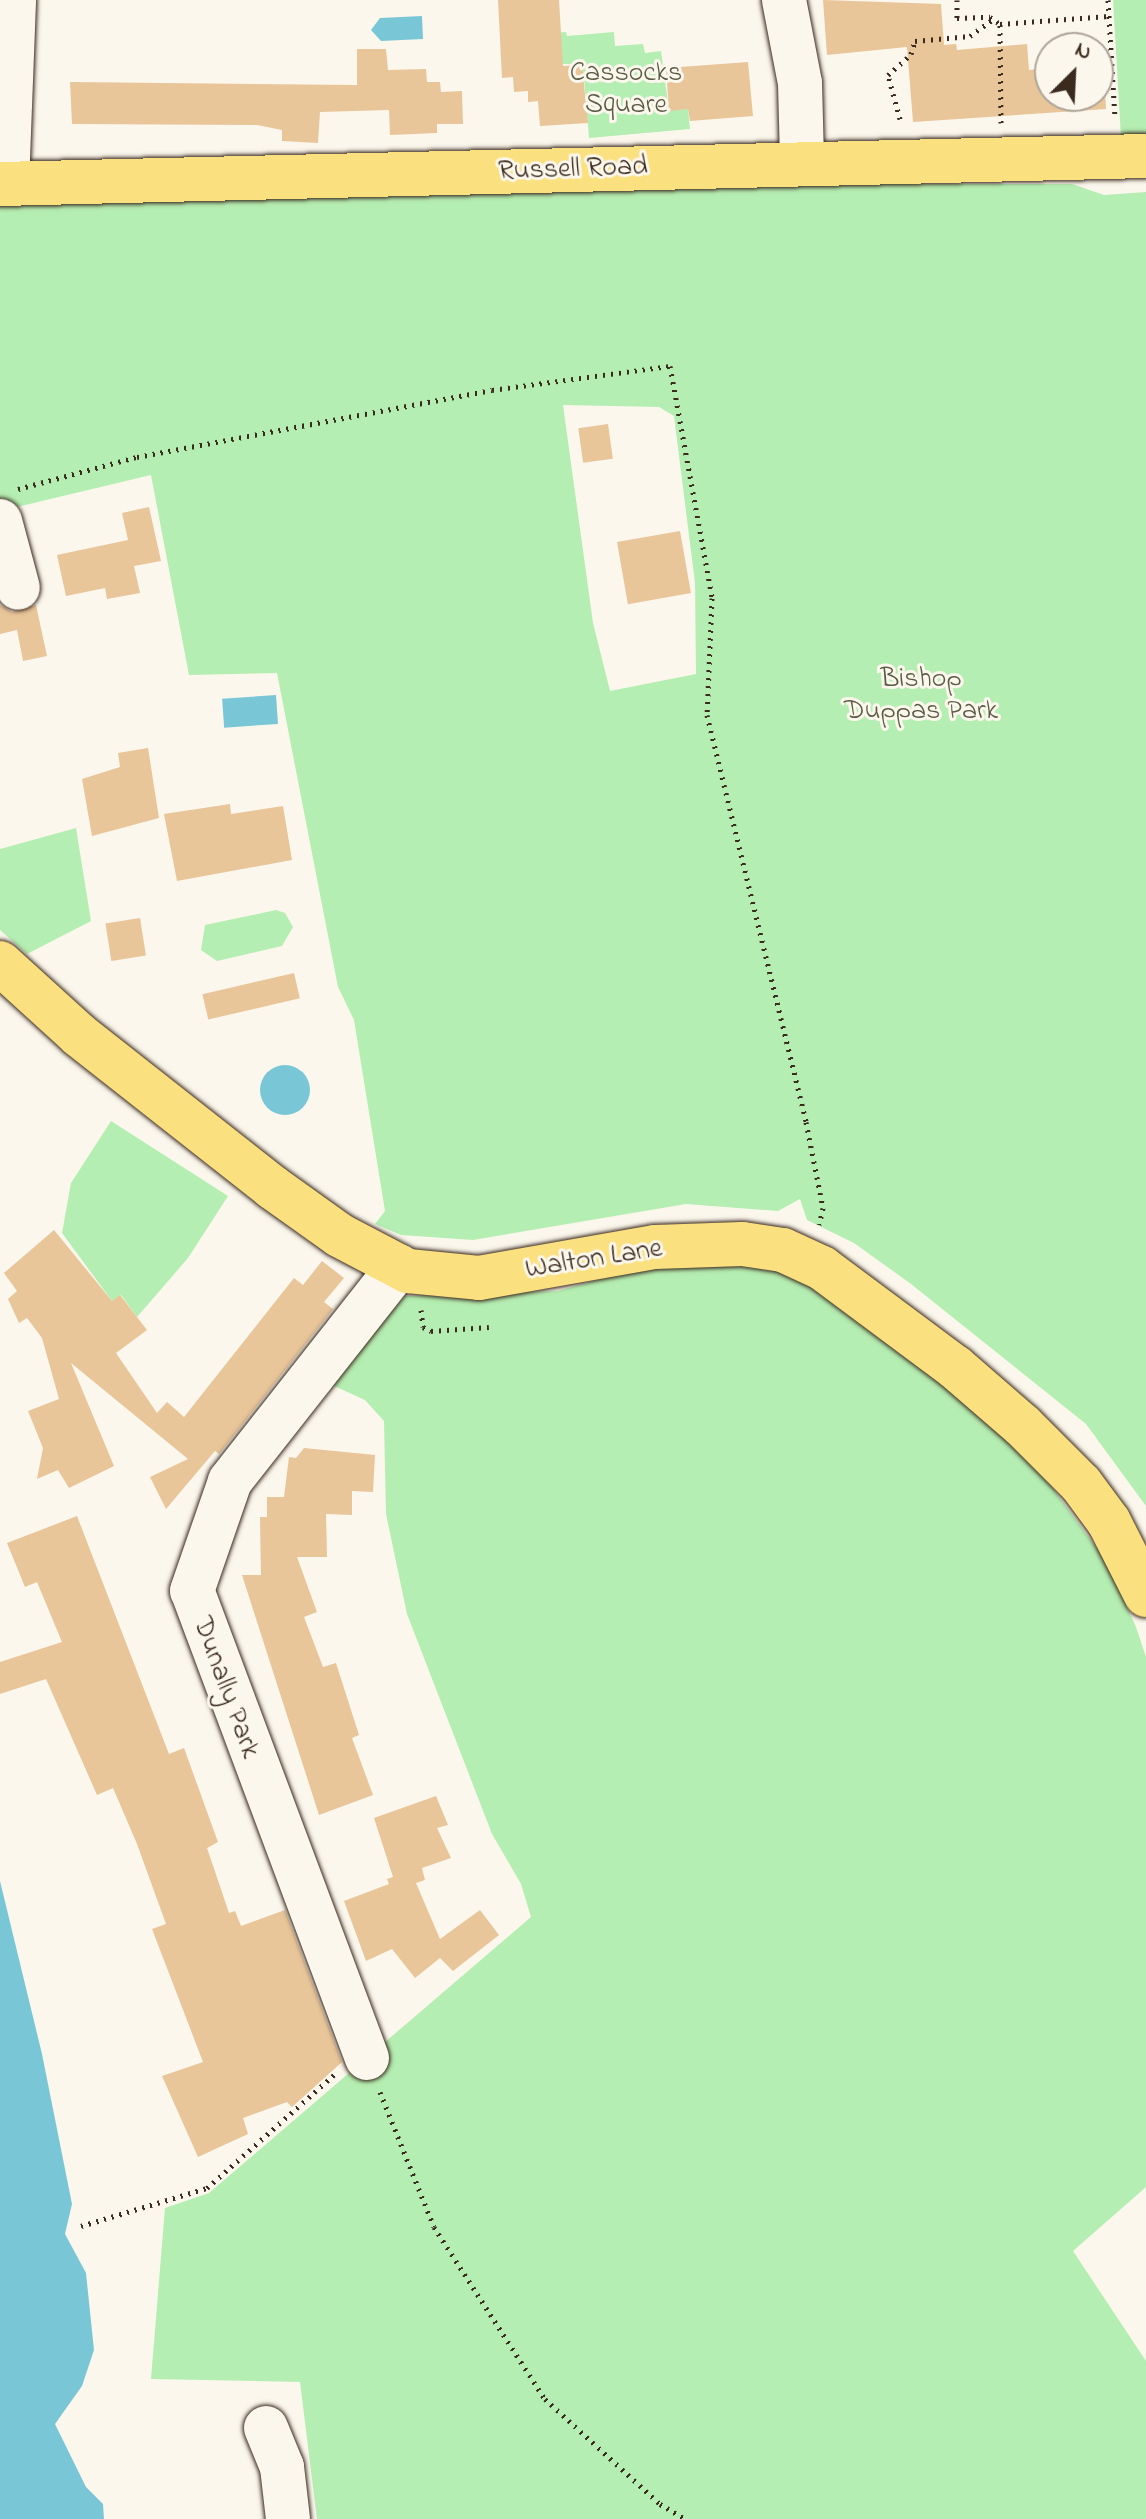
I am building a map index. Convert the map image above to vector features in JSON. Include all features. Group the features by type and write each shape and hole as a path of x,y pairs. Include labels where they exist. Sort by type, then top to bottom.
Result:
{"main road":[{"name":"Russell Road","path":"4,184 802,161 1131,142"},
{"name":"Walton Lane","path":"0,963 79,1035 272,1187 339,1235 411,1270 479,1278 655,1247 742,1244 783,1250 822,1268 955,1367 1022,1425 1081,1484 1109,1522 1146,1595"}],"street":[{"path":"4,184 3,103 14,0"},
{"path":"784,0 800,83 802,161"},
{"path":"5,506 18,588"},
{"name":"Dunally Park","path":"365,2054 192,1591 230,1481 411,1270"},
{"path":"266,2428 282,2467 288,2519"}],"path":[{"path":"957,0 957,18 993,19 1000,24 1109,16"},
{"path":"1108,0 1131,142"},
{"path":"900,119 888,75 911,54 915,41 970,36 993,19"},
{"path":"1000,24 1002,127 1016,127"},
{"path":"5,506 137,457 492,390 670,366 712,598 707,715 806,1122 823,1208 817,1230"},
{"path":"411,1270 423,1327 489,1327"},
{"path":"81,2226 207,2188 365,2054 434,2227 545,2399 660,2504 685,2519"}],"green space":[{"path":"1113,0 1146,0 1146,137 1121,138"},
{"name":"Cassocks Square","path":"566,32 567,36 614,32 615,46 643,44 645,53 661,51 669,110 688,109 690,129 589,138 584,78 575,78 573,64 562,64 551,33"},
{"name":"Bishop Duppas Park","path":"795,184 1072,184 1104,195 1146,192 1146,1506 1086,1424 911,1284 854,1243 807,1220 800,1199 778,1211 686,1204 473,1240 401,1235 375,1224 385,1211 354,1020 338,987 277,673 189,675 151,475 0,511 0,200","holes":["563,405 659,407 674,416 695,583 696,674 610,691 593,623"]},
{"path":"76,828 91,921 27,954 0,930 0,849"},
{"path":"276,910 285,913 293,927 282,946 217,961 201,950 205,925"},
{"path":"111,1121 228,1196 188,1258 137,1317 121,1295 112,1301 62,1233 71,1183"},
{"path":"665,1262 775,1266 836,1296 1011,1443 1051,1486 1104,1558 1136,1627 1146,1657 1146,2187 1073,2251 1146,2361 1146,2519 317,2519 300,2382 151,2379 165,2208 209,2193 531,1917 521,1884 492,1834 407,1614 386,1514 384,1421 365,1400 332,1385 404,1296 557,1291"}],"water":[{"path":"422,16 423,39 381,41 371,30 380,18"},
{"path":"276,695 278,724 224,728 222,699"},
{"path":"285,1065 303,1072 310,1090 303,1108 285,1115 267,1108 260,1090 267,1072"},
{"path":"0,1881 42,2054 72,2204 65,2234 86,2273 94,2350 82,2386 55,2424 86,2487 103,2504 104,2519 0,2519"}],"building":[{"path":"498,0 559,0 563,66 582,65 588,123 540,126 538,101 528,102 528,91 514,92 513,77 502,78"},
{"path":"823,0 941,4 944,45 956,44 957,50 1027,44 1029,70 1034,70 1034,112 1061,112 913,122 907,47 827,55"},
{"path":"357,49 386,49 388,70 426,69 427,82 440,82 441,92 462,91 463,124 437,124 437,133 390,135 389,110 320,112 318,143 282,141 282,130 257,125 72,124 70,82 357,85"},
{"path":"748,62 753,116 690,121 688,109 669,111 666,68"},
{"path":"608,424 613,459 583,463 578,428"},
{"path":"149,507 161,561 134,566 140,593 107,599 105,588 66,596 57,555 128,540 122,513"},
{"path":"680,531 691,593 628,604 617,542"},
{"path":"0,605 12,612 36,605 47,656 23,661 17,630 0,634"},
{"path":"148,748 159,818 92,836 82,779 120,767 118,753"},
{"path":"230,804 231,814 283,806 292,860 177,881 164,814"},
{"path":"140,918 146,956 111,961 105,923"},
{"path":"294,973 300,998 208,1019 202,994"},
{"path":"54,1230 112,1301 120,1295 147,1330 116,1353 157,1413 167,1402 184,1417 294,1278 303,1285 322,1261 344,1278 324,1302 333,1309 219,1454 215,1451 166,1509 150,1477 188,1459 71,1363 114,1466 69,1488 58,1470 37,1479 43,1448 28,1411 59,1399 42,1338 27,1318 19,1323 8,1299 17,1291 4,1273"},
{"path":"304,1448 375,1455 373,1492 352,1491 352,1515 326,1514 327,1557 297,1557 317,1612 304,1617 323,1667 336,1663 359,1735 352,1738 373,1795 319,1815 242,1575 261,1575 260,1517 267,1517 267,1497 284,1497 289,1457 296,1458"},
{"path":"77,1516 169,1754 184,1748 218,1842 207,1848 229,1913 235,1911 241,1926 285,1910 342,2062 292,2107 287,2102 243,2118 248,2134 198,2157 162,2076 203,2062 152,1929 166,1924 137,1844 113,1788 97,1795 46,1679 0,1694 0,1662 62,1642 37,1582 25,1587 7,1543"},
{"path":"436,1796 448,1825 437,1828 451,1858 422,1868 425,1880 416,1883 440,1939 480,1910 499,1935 453,1971 440,1958 415,1978 392,1949 366,1961 344,1901 389,1884 387,1879 393,1877 374,1818"}]}
